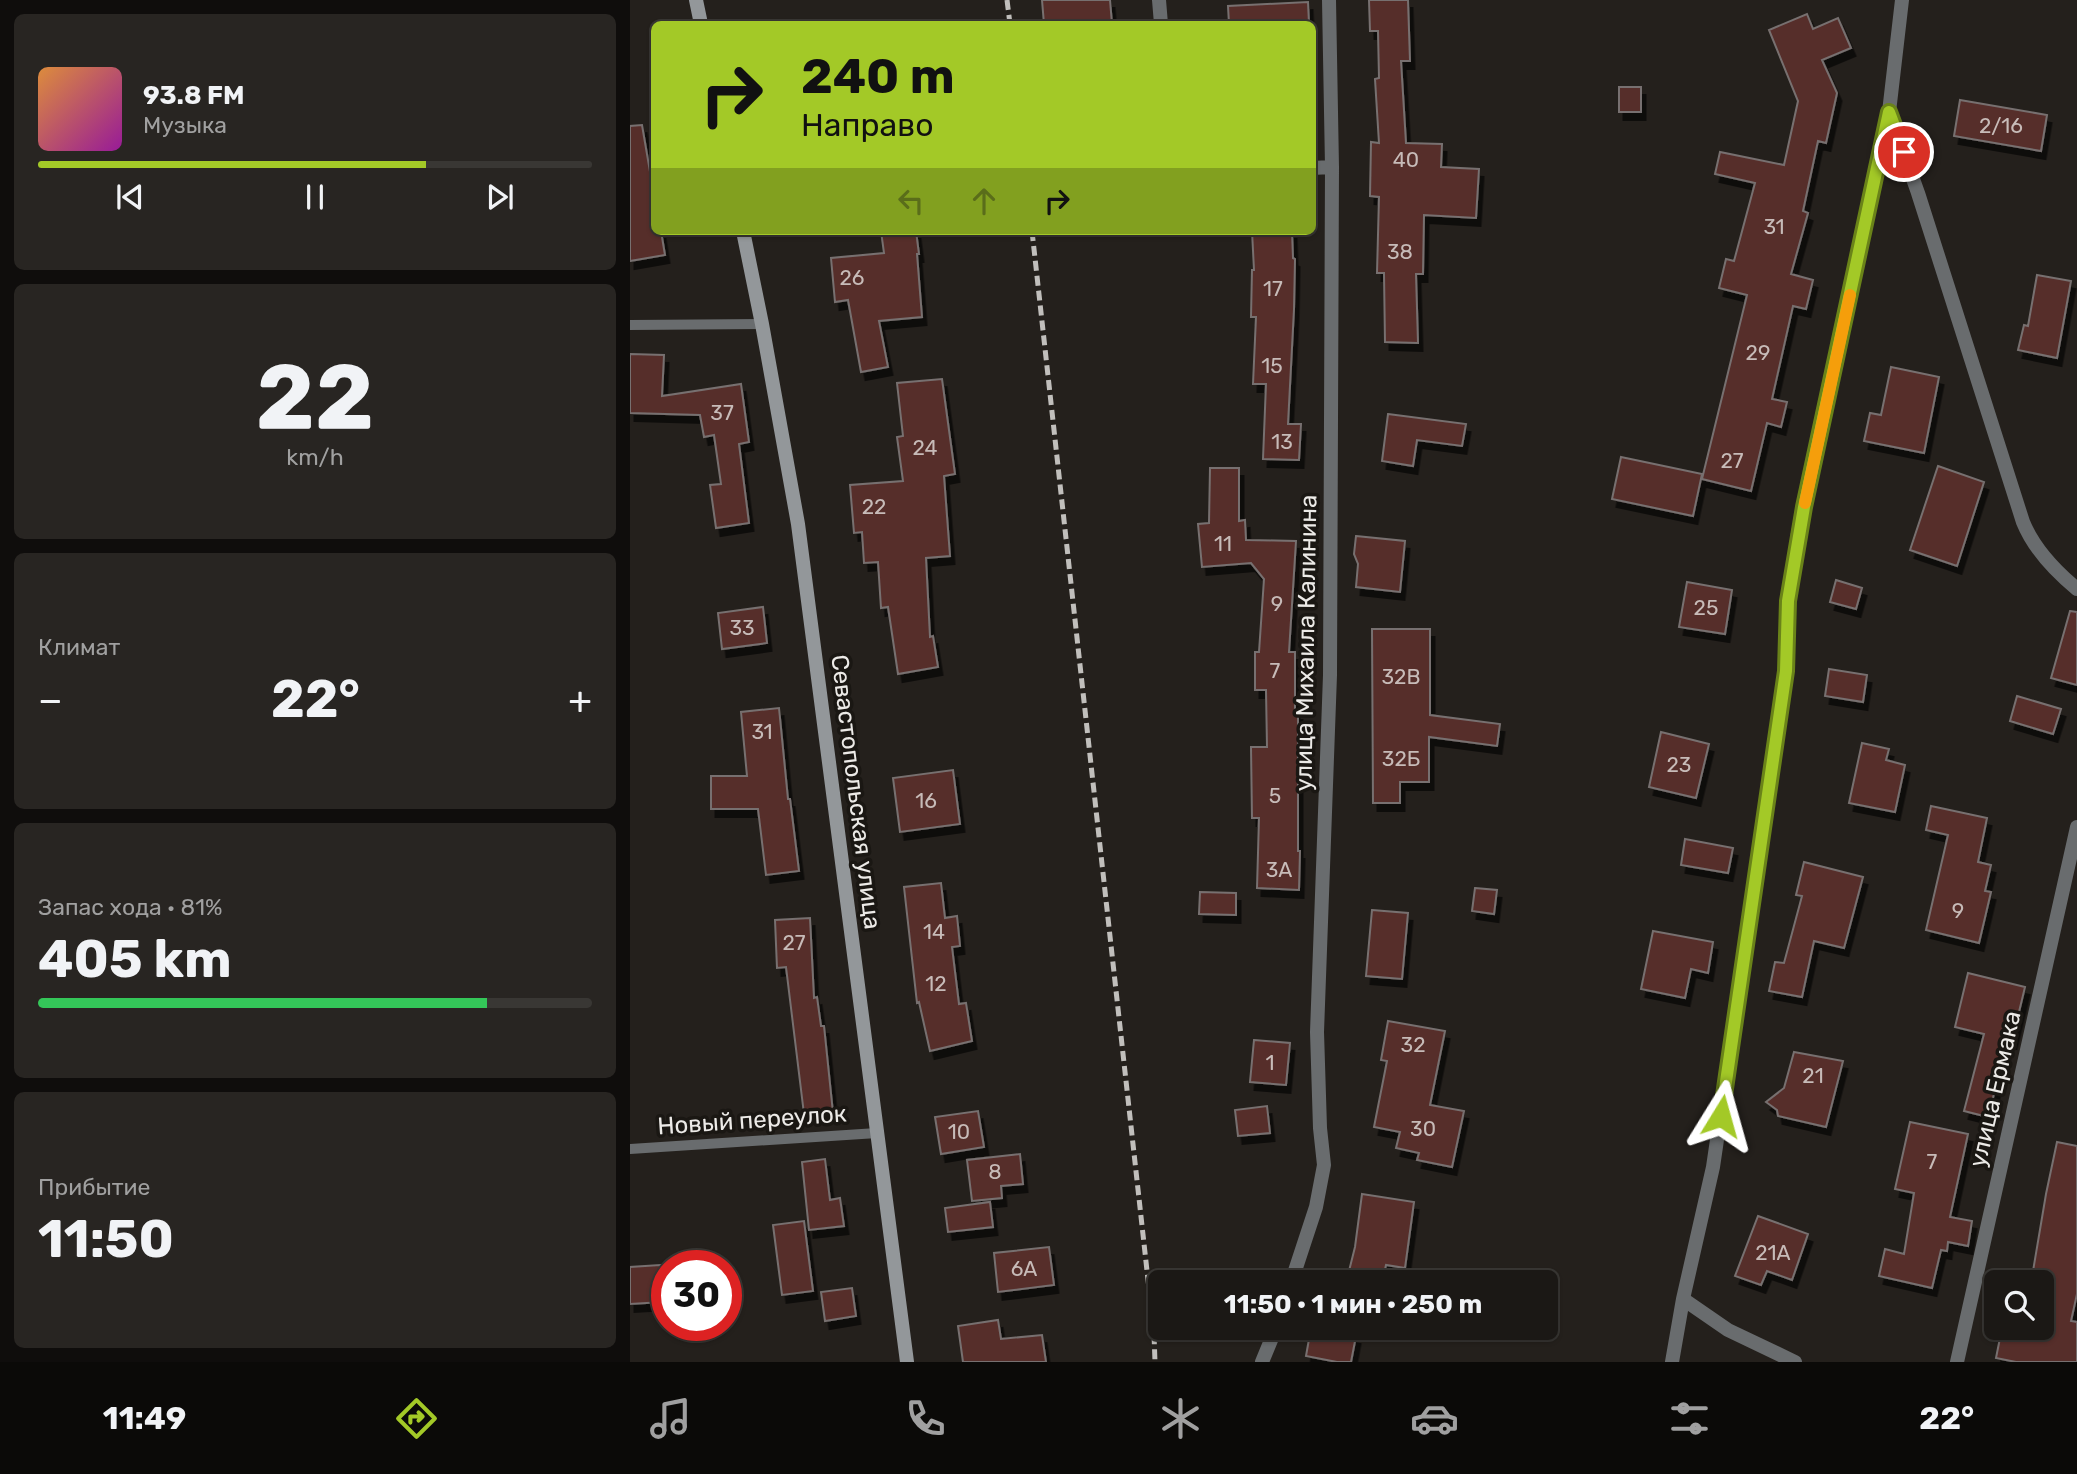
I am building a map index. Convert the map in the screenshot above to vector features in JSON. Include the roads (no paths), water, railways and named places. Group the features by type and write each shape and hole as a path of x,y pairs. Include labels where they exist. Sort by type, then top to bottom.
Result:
{"street":[{"path":"696,0 700,21"},
{"path":"1159,0 1161,21"},
{"name":"улица Михаила Калинина","path":"1296,1270 1313,1218 1324,1166 1317,1032 1330,675 1332,167 1329,0"},
{"path":"1672,1362 1720,1125 1785,683 1788,601 1798,533 1889,112 1902,0"},
{"path":"1889,112 1918,193 2023,522 2029,537 2040,552 2077,589"},
{"path":"1316,168 1332,167"},
{"name":"Севастопольская улица","path":"744,235 798,524 907,1362"},
{"name":"улица Ермака","path":"1957,1362 2077,827"},
{"path":"1683,1299 1728,1330 1795,1362"},
{"path":"1262,1362 1271,1340"}],"lane":[{"path":"630,325 762,324"},
{"name":"Новый переулок","path":"630,1149 877,1133"}],"railway":[{"path":"1007,0 1010,21"},
{"path":"1032,235 1155,1362"}]}
